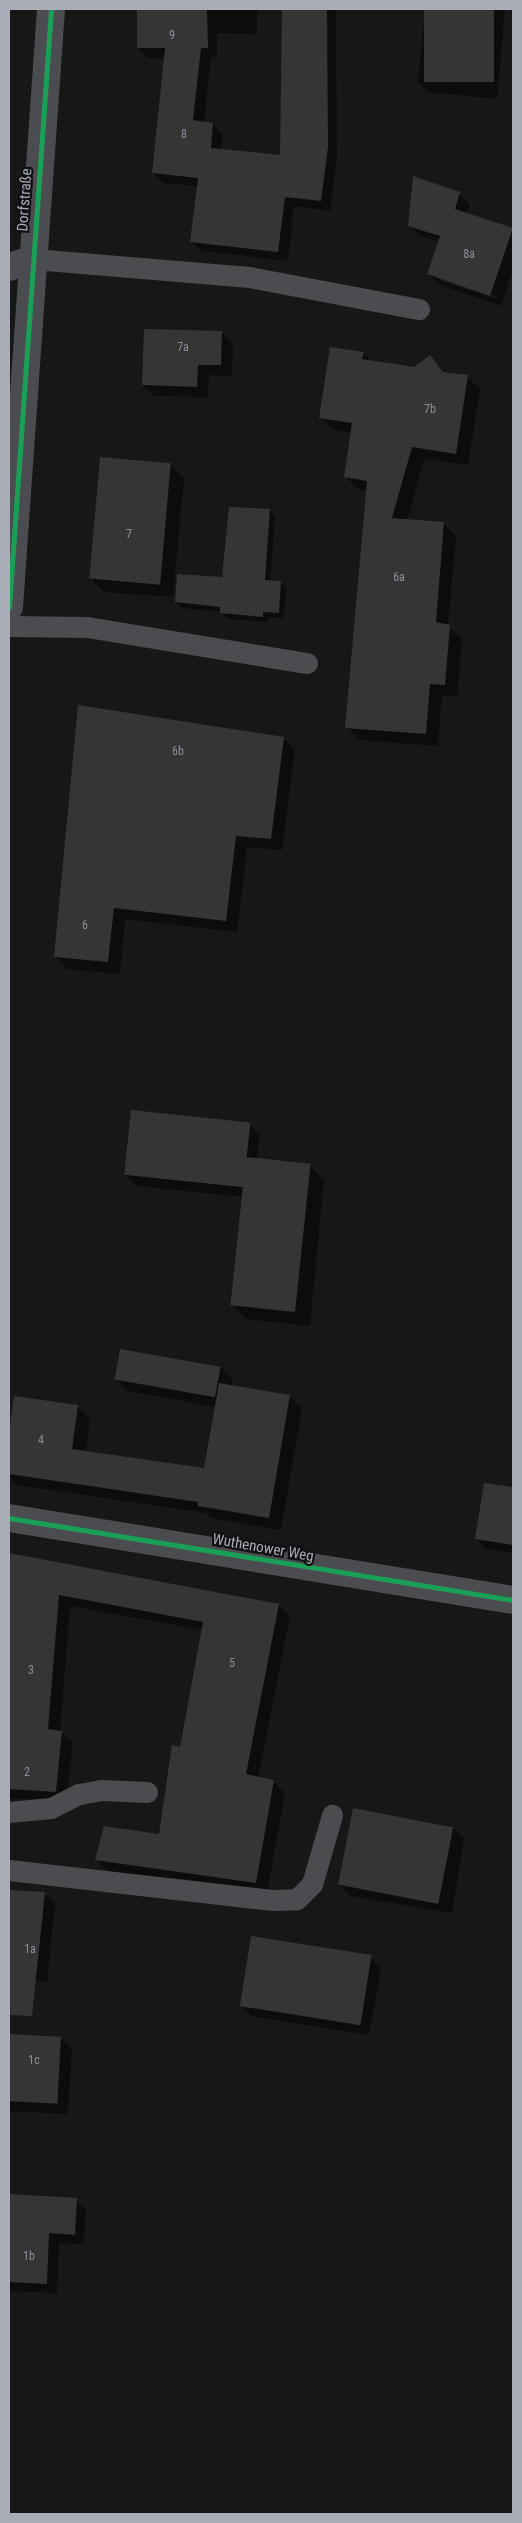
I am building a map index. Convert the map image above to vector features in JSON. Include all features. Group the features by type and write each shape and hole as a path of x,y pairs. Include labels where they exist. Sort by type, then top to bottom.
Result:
{"street":[{"name":"Dorfstraße","path":"9,607 21,263 51,9"},
{"name":"Wuthenower Weg","path":"9,1518 513,1600"}],"lane":[{"path":"21,263 249,277 419,308"},
{"path":"9,626 87,627 307,663"},
{"path":"9,1812 51,1808 79,1794 101,1790 148,1792"},
{"path":"9,1870 272,1900 298,1899 312,1884 332,1815"}],"building":[{"path":"137,9 207,9 208,48 201,48 193,120 213,123 211,148 280,155 282,9 327,9 328,147 321,201 285,197 278,252 190,242 198,178 152,173 165,48 137,48"},
{"path":"424,9 494,9 494,82 424,82"},
{"path":"413,176 460,192 455,209 513,228 490,296 427,274 440,236 408,226"},
{"path":"144,329 222,331 221,365 198,365 197,387 142,385"},
{"path":"330,347 364,352 362,359 414,367 430,355 443,372 468,375 456,454 412,447 392,518 444,522 436,622 450,625 445,685 430,684 426,734 345,728 367,481 344,477 352,423 319,418"},
{"path":"100,457 171,463 160,585 89,579"},
{"path":"229,507 270,509 265,580 281,581 279,613 263,612 263,617 220,613 220,607 175,602 177,574 222,577"},
{"path":"78,705 284,737 271,839 236,836 226,921 114,908 108,962 54,957"},
{"path":"131,1110 250,1123 244,1187 124,1175"},
{"path":"246,1157 311,1164 295,1312 230,1305"},
{"path":"120,1349 220,1367 215,1397 115,1380"},
{"path":"219,1383 290,1395 269,1518 198,1506 198,1502 9,1474 9,1434 14,1396 78,1405 72,1449 204,1468"},
{"path":"484,1483 513,1487 513,1545 475,1539"},
{"path":"9,1553 279,1604 246,1774 274,1780 256,1883 95,1860 104,1826 159,1834 172,1745 180,1747 203,1622 59,1595 48,1729 62,1731 56,1792 9,1789"},
{"path":"353,1808 453,1827 438,1904 338,1885"},
{"path":"9,1890 45,1892 32,2016 9,2015"},
{"path":"251,1936 371,1955 360,2025 240,2006"},
{"path":"9,2034 61,2037 57,2104 9,2101"},
{"path":"9,2194 77,2198 75,2235 49,2233 47,2284 9,2282"}],"cycle path":[{"path":"9,607 51,9"},
{"path":"9,1518 513,1600"}]}
